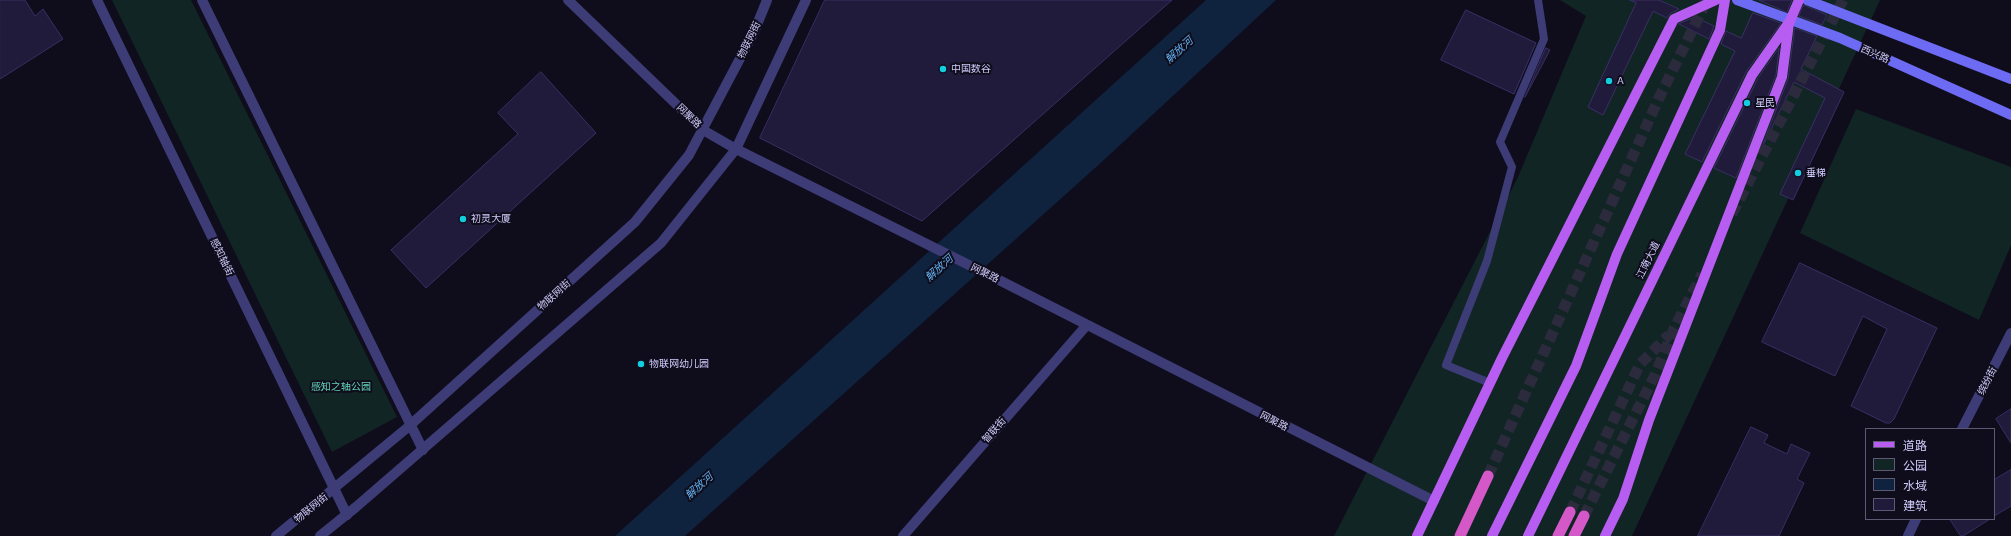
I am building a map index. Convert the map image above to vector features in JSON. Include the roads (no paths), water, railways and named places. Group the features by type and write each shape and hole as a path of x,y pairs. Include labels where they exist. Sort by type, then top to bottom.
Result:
{"highway":[{"path":"1460,536 1488,476"},
{"path":"1558,536 1570,512"},
{"path":"1574,536 1584,516"}],"main road":[{"path":"1418,536 1490,383 1674,19 1716,0"},
{"path":"1492,536 1576,366 1617,254 1720,30 1725,0"},
{"name":"西兴路","path":"1737,0 1790,21 1840,38 2011,115"},
{"name":"江南大道","path":"1528,536 1752,75 1790,21 1799,0"},
{"path":"1807,0 2011,80"},
{"path":"1605,536 1624,500 1649,420 1782,77 1790,21"}],"street":[{"name":"感知轴街","path":"97,0 347,514"},
{"path":"202,0 423,450"},
{"name":"网聚路","path":"568,0 703,130 736,149 904,234 1001,280 1086,326 1434,501"},
{"name":"物联网街","path":"276,536 335,489 411,424 635,222 689,155 754,32 767,0"},
{"path":"320,536 423,450 661,243 736,149 806,0"},
{"name":"智联街","path":"903,536 1086,326"},
{"name":"缤纷街","path":"1963,428 2011,333"},
{"path":"1908,536 1916,520"}],"lane":[{"path":"1490,383 1446,365 1487,261 1512,167 1500,142 1544,39 1538,0"}],"water":[{"name":"解放河","path":"1206,0 1276,0 1105,159 685,536 615,536"}],"tunnel":[{"path":"1488,476 1659,98 1707,0"},
{"path":"1732,214 1843,0"},
{"path":"1584,516 1655,375 1673,331 1702,274"},
{"path":"1570,512 1640,364 1669,335"}],"place":[{"name":"中国数谷","path":"943,69"},
{"name":"A","path":"1609,81"},
{"name":"星民","path":"1747,103"},
{"name":"垂梯","path":"1798,173"},
{"name":"初灵大厦","path":"463,219"},
{"name":"物联网幼儿园","path":"641,364"}],"park label":[{"name":"感知之轴公园","path":"341,387"}]}
